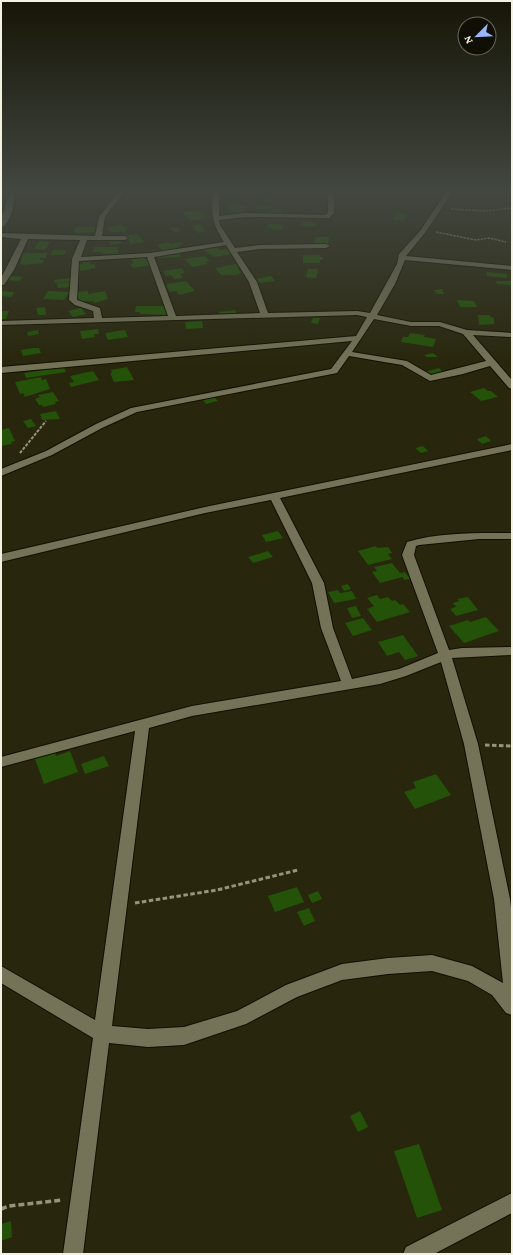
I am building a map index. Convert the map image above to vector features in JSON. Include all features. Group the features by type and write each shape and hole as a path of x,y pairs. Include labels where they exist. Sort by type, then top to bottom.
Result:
{"street":[{"path":"1,283 10,270 19,250"},
{"path":"80,250 76,259 72,300 77,304 93,307 97,310 98,319"},
{"path":"76,259 150,255 185,250"},
{"path":"237,250 233,250 253,282 265,315"},
{"path":"3,472 49,453 99,426 134,410 334,372 358,338 393,280 407,250"},
{"path":"150,255 173,319"},
{"path":"402,258 512,268"},
{"path":"1,323 342,313 372,315 411,324 440,324 466,332 512,335"},
{"path":"466,332 512,386"},
{"path":"1,370 94,363 253,346 358,338"},
{"path":"346,353 404,363 430,378 460,372 493,362"},
{"path":"1,558 198,512 512,448"},
{"path":"274,496 318,583 327,628 348,684"},
{"path":"512,536 418,542 411,544 408,555 445,655 471,744 502,899 512,986"},
{"path":"1,762 192,711 348,684 402,673 427,664 445,655 475,651 512,651"},
{"path":"73,1254 143,723"},
{"path":"1,974 102,1034 148,1038 184,1036 240,1018 292,991 342,972 432,963 472,974 489,983 498,989 512,1007"},
{"path":"412,1254 512,1202"}],"path":[{"path":"3,472 46,421"},
{"path":"471,744 512,746"},
{"path":"120,905 217,890 298,870"},
{"path":"1,1209 9,1206 81,1197"}],"building":[{"path":"53,250 66,250 64,255 51,255"},
{"path":"93,250 119,250 118,254 102,254 103,252 92,252"},
{"path":"202,250 228,250 232,254 215,257"},
{"path":"23,253 47,253 46,258 40,258 40,260 44,260 43,263 24,265 20,264"},
{"path":"180,253 181,257 157,258 156,255"},
{"path":"303,255 320,255 320,257 323,257 323,260 320,260 320,263 303,263"},
{"path":"205,256 210,261 205,262 208,264 193,267 184,259"},
{"path":"145,257 151,265 133,268 130,264 134,263 131,260"},
{"path":"83,262 90,262 91,265 94,264 96,268 81,271 77,270 78,264 83,264"},
{"path":"236,264 241,273 236,275 221,275 215,268"},
{"path":"182,268 185,273 180,274 183,278 175,279 171,275 166,276 163,271"},
{"path":"308,269 318,269 316,278 306,277"},
{"path":"487,272 507,274 507,278 487,276"},
{"path":"11,276 23,277 19,281 7,280"},
{"path":"271,276 275,281 260,283 256,279"},
{"path":"71,278 72,281 55,283 54,280"},
{"path":"186,281 195,291 179,295 176,291 170,292 166,286 168,286 166,284"},
{"path":"496,281 512,281 512,285 497,284"},
{"path":"71,282 72,287 58,288 57,283"},
{"path":"442,289 444,294 436,294 434,290"},
{"path":"1,291 14,292 12,297 1,296"},
{"path":"48,291 69,292 64,300 43,299"},
{"path":"88,291 88,294 105,291 108,299 94,303 94,301 79,301 77,292"},
{"path":"457,300 474,301 477,307 460,307"},
{"path":"136,306 167,306 166,315 140,314 140,312 135,312"},
{"path":"45,307 46,315 38,315 36,308"},
{"path":"81,308 86,314 73,317 68,311"},
{"path":"235,310 237,315 221,317 219,312"},
{"path":"1,311 9,311 6,319 1,319"},
{"path":"478,315 490,315 494,318 494,324 479,325"},
{"path":"313,318 320,318 318,324 311,323"},
{"path":"202,321 203,328 186,329 185,322"},
{"path":"98,329 99,334 94,334 95,337 82,339 80,331"},
{"path":"38,330 39,334 28,336 27,332"},
{"path":"125,330 128,337 108,340 105,333"},
{"path":"410,333 425,335 424,337 436,339 433,347 401,342 403,337 408,337"},
{"path":"39,348 41,353 23,356 21,350"},
{"path":"433,353 438,357 427,357 424,355"},
{"path":"64,367 66,372 26,378 24,373"},
{"path":"127,367 134,380 114,382 110,373 112,373 111,370"},
{"path":"439,368 443,372 429,375 425,372"},
{"path":"93,371 99,380 71,387 69,383 74,382 70,376"},
{"path":"41,377 42,380 46,379 50,389 25,397 23,393 20,394 15,382"},
{"path":"484,388 491,391 498,397 481,401 470,392"},
{"path":"53,392 59,401 55,402 56,404 43,407 42,405 39,405 35,399 40,397 38,395"},
{"path":"214,397 218,401 206,404 203,400"},
{"path":"56,411 60,419 42,420 40,414"},
{"path":"31,419 36,426 28,428 23,421"},
{"path":"9,428 15,441 11,442 12,444 1,446 1,430"},
{"path":"486,436 491,441 482,444 477,439"},
{"path":"423,446 428,451 421,453 415,448"},
{"path":"278,531 283,538 266,542 262,535"},
{"path":"376,546 377,548 388,547 392,553 388,554 392,559 368,565 358,551"},
{"path":"268,551 273,557 253,563 248,557"},
{"path":"392,563 400,573 405,572 410,579 404,580 403,577 380,583 372,572 377,571 374,567"},
{"path":"348,584 351,589 344,591 341,586"},
{"path":"338,590 340,593 352,591 356,599 334,603 328,592"},
{"path":"377,595 380,599 388,597 392,601 395,600 400,605 403,604 410,612 377,622 367,609 374,606 367,598"},
{"path":"468,597 478,610 456,616 450,609 456,607 453,603 459,601 457,599"},
{"path":"356,606 361,616 352,618 347,608"},
{"path":"486,617 499,631 464,643 449,626 468,620 470,622"},
{"path":"363,618 372,630 353,636 345,623"},
{"path":"403,635 418,656 405,660 399,652 387,656 378,642"},
{"path":"70,751 78,772 44,784 35,759 55,752 56,756"},
{"path":"104,756 109,766 85,774 81,764"},
{"path":"436,774 451,795 415,809 404,792 416,788 413,782"},
{"path":"297,887 304,902 275,912 268,896"},
{"path":"318,891 322,899 312,903 308,895"},
{"path":"309,908 315,921 304,926 297,912"},
{"path":"360,1111 368,1127 358,1132 350,1116"},
{"path":"419,1144 442,1210 417,1218 394,1151"},
{"path":"11,1221 12,1237 1,1241 1,1224"}]}
